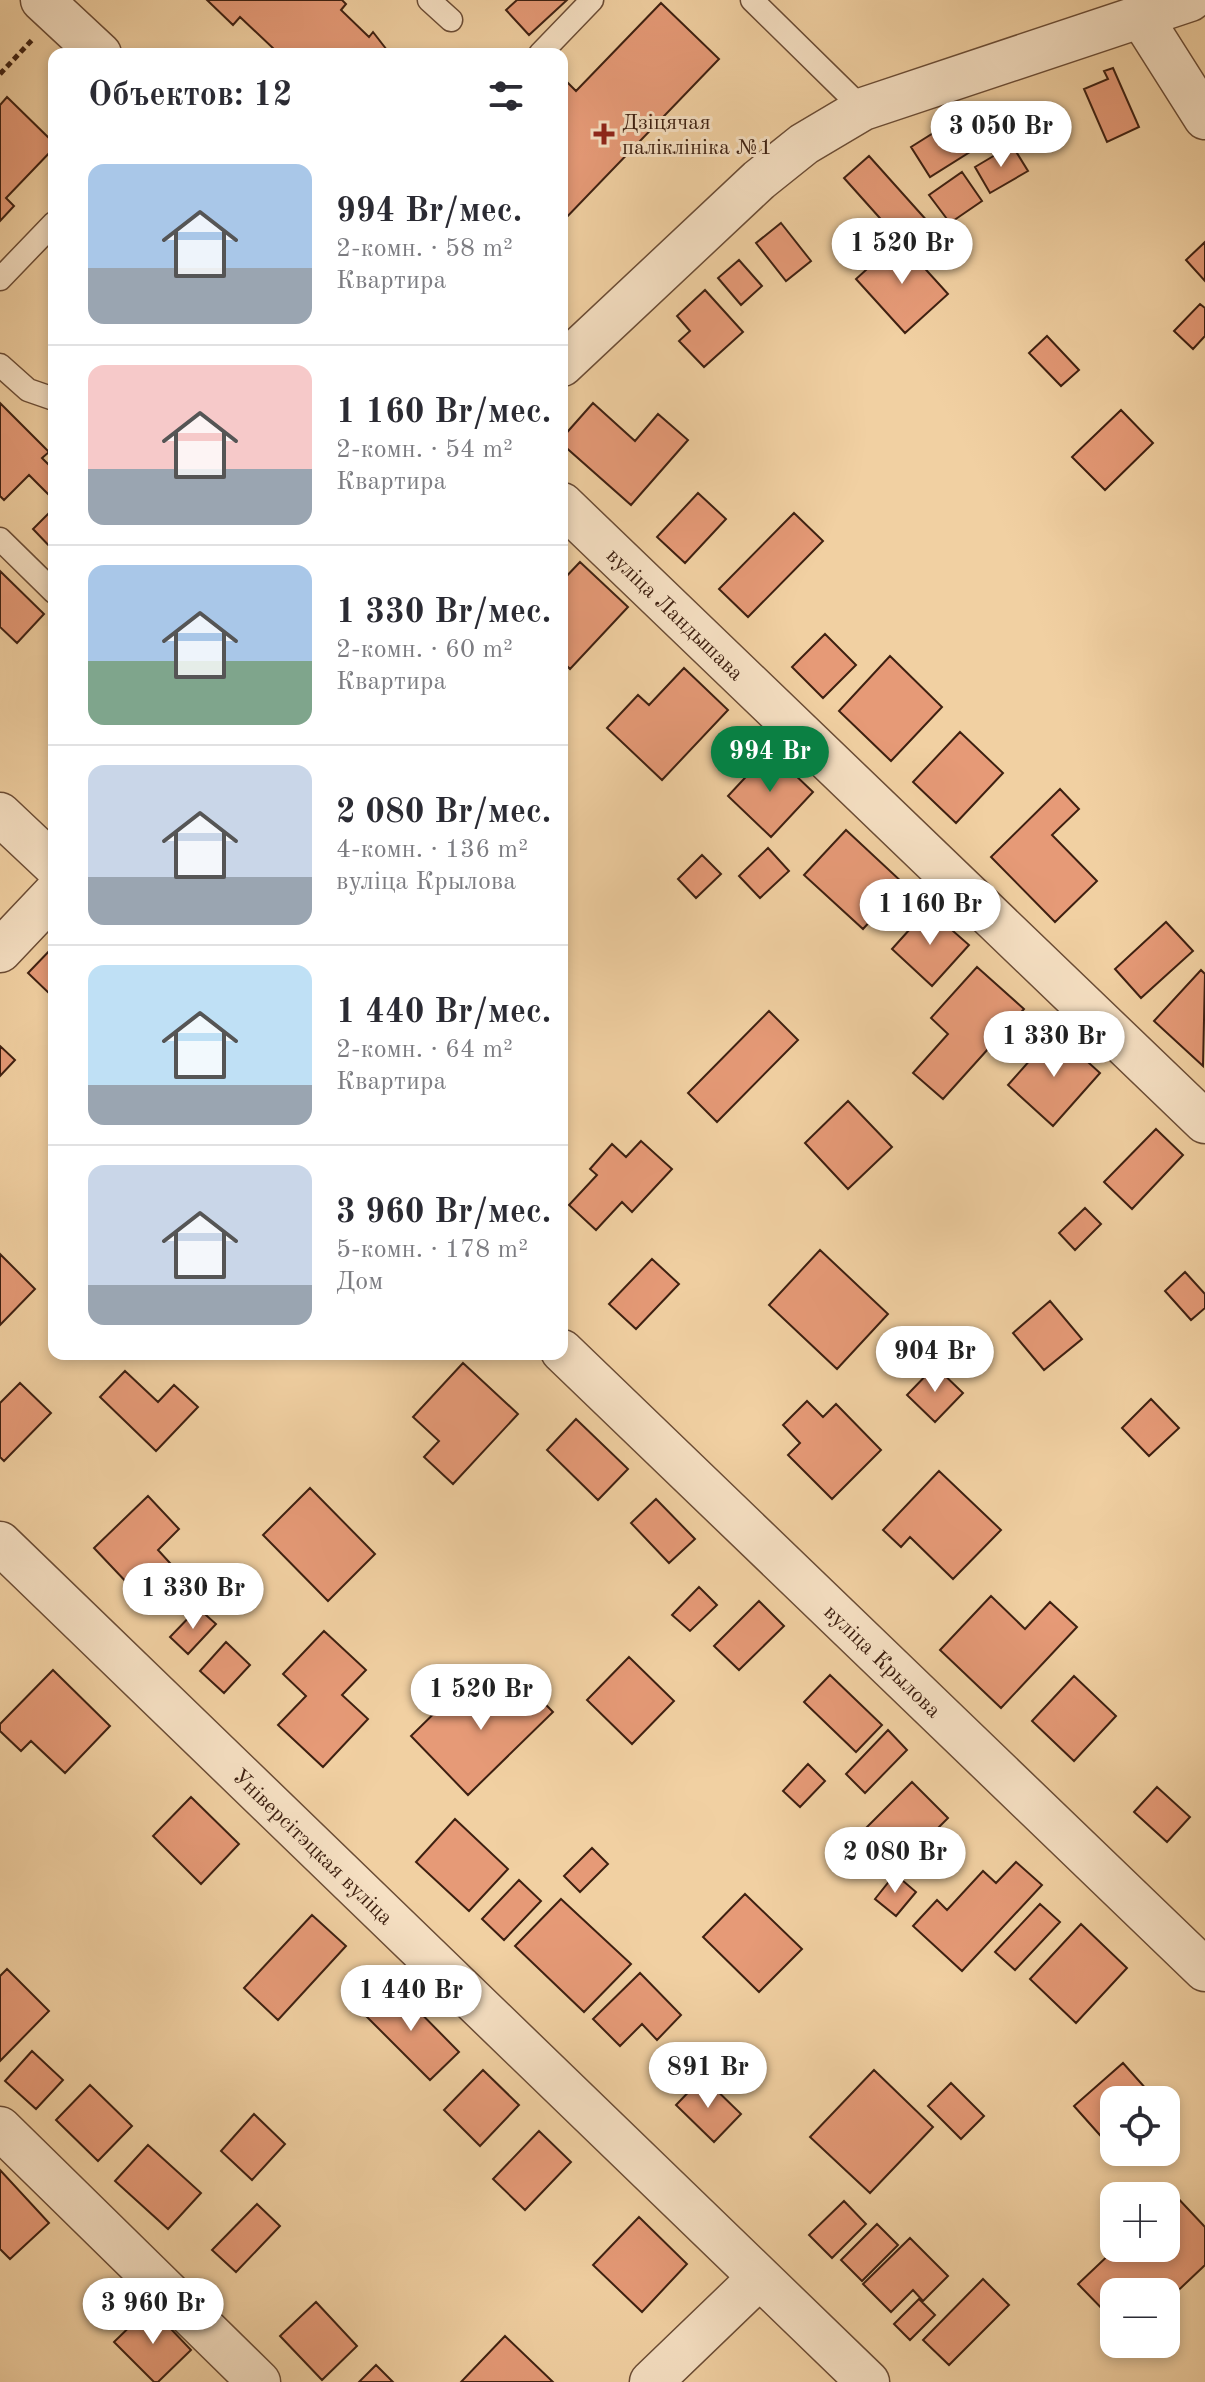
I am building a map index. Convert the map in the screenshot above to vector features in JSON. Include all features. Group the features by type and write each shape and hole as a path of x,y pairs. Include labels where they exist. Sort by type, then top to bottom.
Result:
{"street":[{"path":"568,359 759,180 804,144 863,109 1190,0"},
{"path":"1141,17 1205,118"},
{"path":"39,18 90,48"},
{"name":"вуліца Ландышава","path":"568,510 1205,1122"},
{"path":"0,814 48,859"},
{"path":"0,951 48,900"},
{"name":"вуліца Крылова","path":"568,1357 1205,1970"},
{"name":"Універсітэцкая вуліца","path":"0,1543 868,2382"},
{"path":"0,2128 259,2382"},
{"path":"651,2382 759,2278"}],"lane":[{"path":"429,0 451,20"},
{"path":"546,48 592,0"},
{"path":"752,0 863,109"},
{"path":"0,279 48,229"},
{"path":"0,365 28,390 48,397"},
{"path":"0,539 48,586"}],"path":[{"path":"0,74 39,18"}],"building":[{"path":"207,0 342,0 346,4 341,10 369,37 373,32 385,48 273,48 240,17 233,25"},
{"path":"517,0 567,0 529,35 506,10"},
{"name":"Дзіцячая паліклініка №1","path":"661,3 719,59 568,216 568,83 576,91"},
{"path":"1113,68 1139,127 1107,142 1084,89 1108,79 1104,71"},
{"path":"7,97 48,137 48,154 6,198 14,206 0,221 0,105"},
{"path":"978,105 997,135 930,177 911,147"},
{"path":"1012,145 1028,171 990,193 975,167"},
{"path":"869,156 929,223 904,245 844,178"},
{"path":"962,172 982,201 950,223 929,195"},
{"path":"781,223 811,261 786,281 756,243"},
{"path":"899,240 948,294 905,333 856,279"},
{"path":"1205,242 1205,281 1186,260"},
{"path":"739,260 762,286 741,305 718,278"},
{"path":"705,290 743,332 704,367 679,341 690,331 677,316"},
{"path":"1200,304 1205,308 1205,336 1193,349 1174,331"},
{"path":"1047,336 1079,370 1061,386 1029,353"},
{"path":"0,403 48,451 42,458 48,464 48,494 29,475 4,500 0,496"},
{"path":"593,403 635,441 658,414 688,440 631,505 568,449 568,431"},
{"path":"1121,410 1153,443 1105,490 1072,457"},
{"path":"698,493 726,519 685,563 657,537"},
{"path":"794,513 823,541 748,617 719,589"},
{"path":"48,514 48,545 33,529"},
{"path":"580,562 628,607 570,669 568,667 568,575"},
{"path":"0,571 44,614 17,643 0,627"},
{"path":"825,634 856,665 823,698 792,667"},
{"path":"890,656 942,707 891,761 839,711"},
{"path":"684,668 728,710 662,780 607,728 638,695 649,705"},
{"path":"960,732 1003,773 956,823 913,782"},
{"path":"770,751 813,792 771,837 728,796"},
{"path":"1060,789 1079,809 1052,835 1097,881 1055,922 991,857"},
{"path":"846,830 904,884 863,929 804,875"},
{"path":"768,848 789,871 760,898 739,876"},
{"path":"702,855 721,874 696,898 678,879"},
{"path":"928,909 969,945 932,986 892,949"},
{"path":"1166,922 1193,951 1141,998 1115,969"},
{"path":"48,952 48,992 28,973"},
{"path":"977,967 1024,1009 943,1099 913,1073 948,1034 931,1018"},
{"path":"1201,970 1205,974 1203,1066 1154,1021"},
{"path":"769,1011 798,1040 717,1122 688,1093"},
{"path":"1055,1032 1100,1073 1053,1126 1008,1085"},
{"path":"0,1046 15,1060 0,1076"},
{"path":"848,1101 892,1147 848,1189 805,1143"},
{"path":"1156,1129 1183,1155 1132,1209 1104,1182"},
{"path":"641,1141 672,1169 632,1212 622,1202 596,1230 569,1205 597,1175 590,1169 612,1144 626,1157"},
{"path":"1085,1208 1101,1224 1075,1250 1059,1233"},
{"path":"820,1250 888,1314 837,1369 769,1305"},
{"path":"0,1254 35,1289 0,1325"},
{"path":"652,1259 679,1284 636,1329 609,1304"},
{"path":"1185,1272 1205,1294 1205,1308 1191,1320 1165,1291"},
{"path":"1050,1301 1082,1339 1044,1370 1013,1333"},
{"path":"463,1363 518,1414 453,1484 424,1457 439,1441 413,1417"},
{"path":"935,1366 963,1393 935,1422 907,1395"},
{"path":"125,1371 158,1402 174,1385 198,1407 156,1451 100,1397"},
{"path":"20,1383 51,1413 4,1461 0,1457 0,1403"},
{"path":"1151,1399 1179,1428 1149,1456 1122,1428"},
{"path":"807,1401 823,1417 836,1404 881,1450 832,1499 788,1455 800,1443 783,1425"},
{"path":"576,1419 628,1469 598,1500 547,1450"},
{"path":"939,1471 1001,1530 953,1579 910,1537 901,1547 883,1530"},
{"path":"310,1488 375,1554 328,1601 263,1535"},
{"path":"148,1496 179,1529 158,1550 180,1574 148,1605 94,1548"},
{"path":"656,1499 695,1539 669,1563 631,1523"},
{"path":"699,1587 717,1605 690,1631 672,1615"},
{"path":"991,1596 1025,1629 1050,1602 1077,1627 1001,1708 940,1650"},
{"path":"759,1601 784,1626 739,1670 714,1646"},
{"path":"198,1608 216,1624 188,1654 170,1637"},
{"path":"324,1631 366,1670 342,1695 368,1719 323,1767 278,1725 306,1696 283,1674"},
{"path":"226,1642 250,1665 224,1693 200,1671"},
{"path":"629,1657 674,1701 632,1744 587,1700"},
{"path":"53,1670 110,1726 65,1773 31,1741 21,1751 0,1731 0,1724"},
{"path":"517,1675 553,1712 468,1795 411,1736 459,1689 480,1711"},
{"path":"830,1675 882,1725 856,1752 804,1702"},
{"path":"1074,1676 1116,1716 1074,1761 1032,1721"},
{"path":"888,1730 907,1750 865,1793 846,1774"},
{"path":"808,1764 825,1781 800,1807 783,1791"},
{"path":"912,1782 948,1818 902,1864 866,1828"},
{"path":"1157,1787 1190,1817 1167,1842 1134,1812"},
{"path":"191,1797 239,1844 201,1884 153,1836"},
{"path":"455,1819 508,1869 469,1911 416,1862"},
{"path":"592,1848 608,1864 580,1892 564,1876"},
{"path":"1016,1862 1042,1885 962,1971 913,1926 937,1900 947,1910 983,1871 996,1883"},
{"path":"895,1874 916,1892 896,1916 875,1899"},
{"path":"519,1880 541,1901 504,1940 482,1919"},
{"path":"745,1894 802,1949 759,1992 703,1937"},
{"path":"561,1899 631,1964 584,2012 515,1946"},
{"path":"1040,1904 1060,1922 1015,1970 995,1952"},
{"path":"312,1915 346,1946 278,2020 244,1988"},
{"path":"1081,1924 1127,1968 1076,2023 1030,1979"},
{"path":"7,1969 49,2011 0,2061 0,1976"},
{"path":"640,1973 681,2015 657,2040 642,2024 620,2046 593,2019"},
{"path":"393,1985 459,2052 430,2080 364,2014"},
{"path":"32,2051 63,2080 36,2109 5,2081"},
{"path":"1123,2063 1144,2086 1100,2086 1100,2135 1074,2106"},
{"path":"483,2070 519,2105 480,2146 444,2110"},
{"path":"874,2070 933,2127 870,2193 810,2137"},
{"path":"703,2077 741,2114 714,2142 676,2105"},
{"path":"951,2083 984,2116 961,2139 928,2106"},
{"path":"90,2085 132,2126 98,2161 56,2120"},
{"path":"254,2114 285,2144 252,2180 221,2151"},
{"path":"539,2131 571,2162 525,2210 493,2179"},
{"path":"148,2145 201,2193 168,2229 115,2181"},
{"path":"0,2170 49,2223 10,2259 0,2249"},
{"path":"1180,2200 1205,2227 1205,2265 1180,2289 1180,2278 1100,2278 1100,2307 1078,2284 1101,2262 1180,2262"},
{"path":"844,2201 866,2224 832,2258 809,2235"},
{"path":"257,2204 280,2226 236,2272 212,2250"},
{"path":"639,2217 687,2264 642,2312 593,2265"},
{"path":"877,2224 898,2245 862,2281 841,2260"},
{"path":"910,2238 948,2276 923,2301 913,2290 891,2312 863,2284"},
{"path":"983,2279 1009,2305 949,2365 923,2340"},
{"path":"919,2299 935,2315 910,2340 894,2324"},
{"path":"316,2302 357,2346 322,2380 280,2336"},
{"path":"150,2307 191,2350 158,2382 154,2382 114,2342"},
{"path":"505,2336 553,2382 461,2382"},
{"path":"376,2365 393,2382 359,2382"}],"place":[{"name":"Дзіцячая паліклініка №1","path":"604,134"}]}
